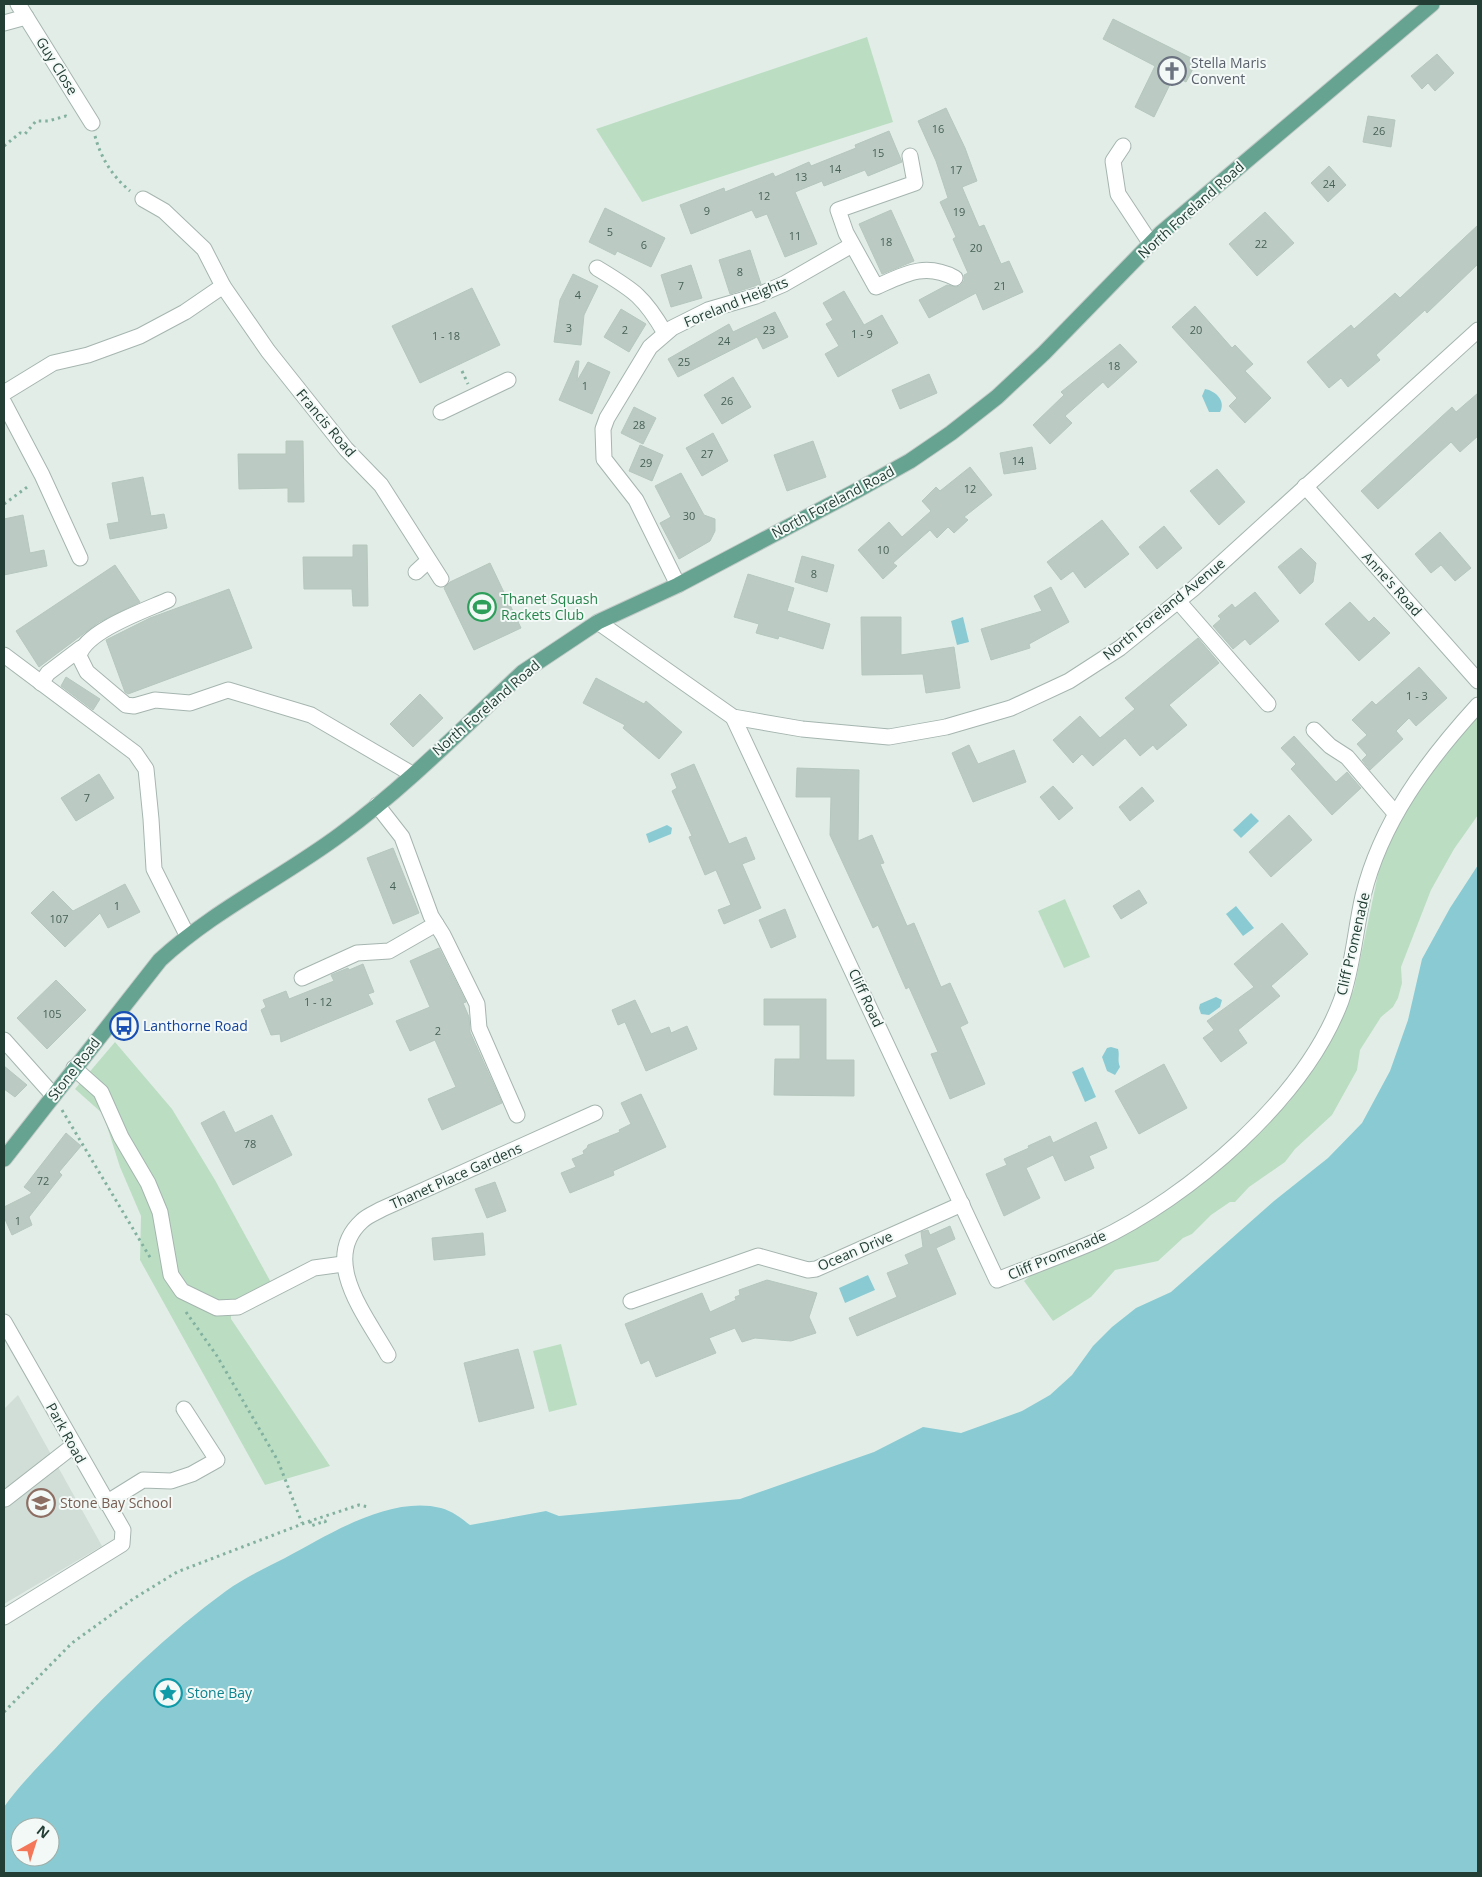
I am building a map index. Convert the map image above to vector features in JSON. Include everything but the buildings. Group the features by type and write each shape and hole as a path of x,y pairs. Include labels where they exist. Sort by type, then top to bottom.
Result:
{"main road":[{"name":"North Foreland Road","path":"187,935 303,862 377,805 522,672 598,622 678,585 910,461 952,433 997,397 1024,372 1151,244 1432,4"},
{"name":"Stone Road","path":"4,1159 160,960 187,935"}],"street":[{"name":"Guy Close","path":"18,4 85,120"},
{"path":"4,23 26,17"},
{"path":"1124,146 1113,161 1118,194 1151,244"},
{"path":"910,156 915,183 838,210 849,239 876,287 907,274 927,269 942,272 955,278"},
{"name":"Francis Road","path":"143,199 168,206 204,249 224,286 283,371 346,449 380,485 404,519 428,561 441,579"},
{"name":"Foreland Heights","path":"678,585 636,500 604,459 603,442 607,418 650,347 665,333 708,310 756,296 784,284 849,239"},
{"path":"597,268 635,291 649,306 665,333"},
{"path":"4,393 53,363 88,355 140,336 185,312 224,286"},
{"name":"North Foreland Avenue","path":"598,622 733,717 802,729 888,738 946,727 1011,708 1068,681 1120,648 1178,601 1478,330"},
{"path":"441,412 508,380"},
{"path":"4,403 42,475 80,558"},
{"name":"Anne's Road","path":"1305,486 1478,682"},
{"path":"416,572 428,561"},
{"path":"41,683 48,673 93,637 168,600"},
{"path":"1178,601 1268,704"},
{"path":"81,648 79,656 87,672 126,705 134,706 155,700 190,703 228,690 311,715 412,774"},
{"path":"4,655 135,753 146,769 152,819 154,869 187,935"},
{"name":"Cliff Promenade","path":"997,1280 1097,1240 1148,1211 1205,1171 1270,1112 1306,1066 1340,1004 1347,982 1364,896 1377,850 1395,813 1421,774 1478,705"},
{"name":"Cliff Road","path":"733,717 997,1280"},
{"path":"1314,730 1330,746 1347,757 1395,813"},
{"path":"377,805 402,837 431,916 477,1004 479,1028 517,1115"},
{"path":"302,978 357,953 389,951 436,924"},
{"path":"4,1040 53,1095"},
{"path":"74,1068 101,1092 121,1138 148,1183 160,1212 171,1275 182,1291 216,1308 238,1307 314,1268 343,1264 348,1284 388,1355"},
{"name":"Thanet Place Gardens","path":"343,1264 346,1246 362,1220 382,1209 595,1112"},
{"name":"Ocean Drive","path":"631,1301 758,1256 808,1270 816,1268 962,1204"},
{"name":"Park Road","path":"4,1322 73,1446 123,1530 122,1544 4,1617"},
{"path":"106,1503 143,1480 171,1481 192,1474 217,1460 184,1409"},
{"path":"5,1499 73,1446"}],"path":[{"path":"4,146 20,133 26,134 36,121 48,121 66,116 85,120 99,152 118,181 143,199"},
{"path":"4,504 42,475"},
{"path":"53,1095 156,1267"},
{"path":"182,1305 218,1356 278,1461 302,1523"},
{"path":"4,1712 72,1643 133,1599 177,1572 302,1523 359,1505 369,1508"},
{"path":"310,1521 311,1526 325,1521 327,1526"}],"shaded area":[{"name":"Stone Bay School","path":"18,1395 102,1546 4,1604 4,1409"}],"green space":[{"path":"867,37 893,122 642,202 596,129"},
{"path":"1478,716 1478,815 1454,849 1431,890 1401,967 1402,983 1398,998 1393,1007 1381,1017 1360,1050 1357,1070 1332,1115 1295,1149 1285,1162 1249,1187 1235,1202 1230,1202 1211,1215 1192,1234 1183,1238 1158,1261 1115,1270 1091,1297 1053,1321 1024,1281 1035,1272 1053,1267 1115,1239 1212,1173 1255,1137 1289,1102 1310,1074 1342,1016 1354,989 1382,855 1413,800 1438,765"},
{"path":"1065,899 1090,957 1064,968 1038,911"},
{"path":"115,1042 172,1109 215,1180 274,1288 231,1303 231,1319 330,1466 265,1485 140,1260 141,1216 120,1167 103,1114 75,1089"},
{"path":"561,1344 577,1405 549,1412 533,1351"}],"water":[{"path":"1205,389 1216,394 1221,400 1222,408 1220,412 1209,412 1202,396"},
{"path":"963,617 969,642 957,645 951,621"},
{"path":"1251,813 1259,821 1241,838 1233,830"},
{"path":"667,825 672,828 671,834 649,843 646,834"},
{"path":"1478,865 1478,1873 4,1873 4,1807 25,1781 83,1719 162,1643 226,1591 255,1573 340,1529 381,1512 421,1505 445,1509 470,1525 546,1511 559,1516 740,1499 874,1452 923,1427 961,1433 1022,1411 1050,1395 1072,1375 1093,1346 1112,1327 1136,1308 1171,1292 1274,1201 1328,1158 1362,1123 1390,1071 1408,1020 1422,959 1450,908"},
{"path":"1236,906 1254,928 1243,936 1226,914"},
{"path":"1216,997 1222,1000 1220,1007 1209,1015 1201,1014 1200,1004"},
{"path":"1111,1047 1119,1051 1120,1067 1115,1075 1107,1071 1102,1057 1107,1048"},
{"path":"1083,1067 1096,1097 1085,1102 1072,1072"},
{"path":"868,1275 875,1290 845,1303 839,1288"}],"place":[{"name":"Stella Maris Convent","path":"1172,71"},
{"name":"Thanet Squash Rackets Club","path":"482,607"},
{"name":"Lanthorne Road","path":"124,1026"},
{"name":"Stone Bay School","path":"41,1503"},
{"name":"Stone Bay","path":"168,1693"}]}
